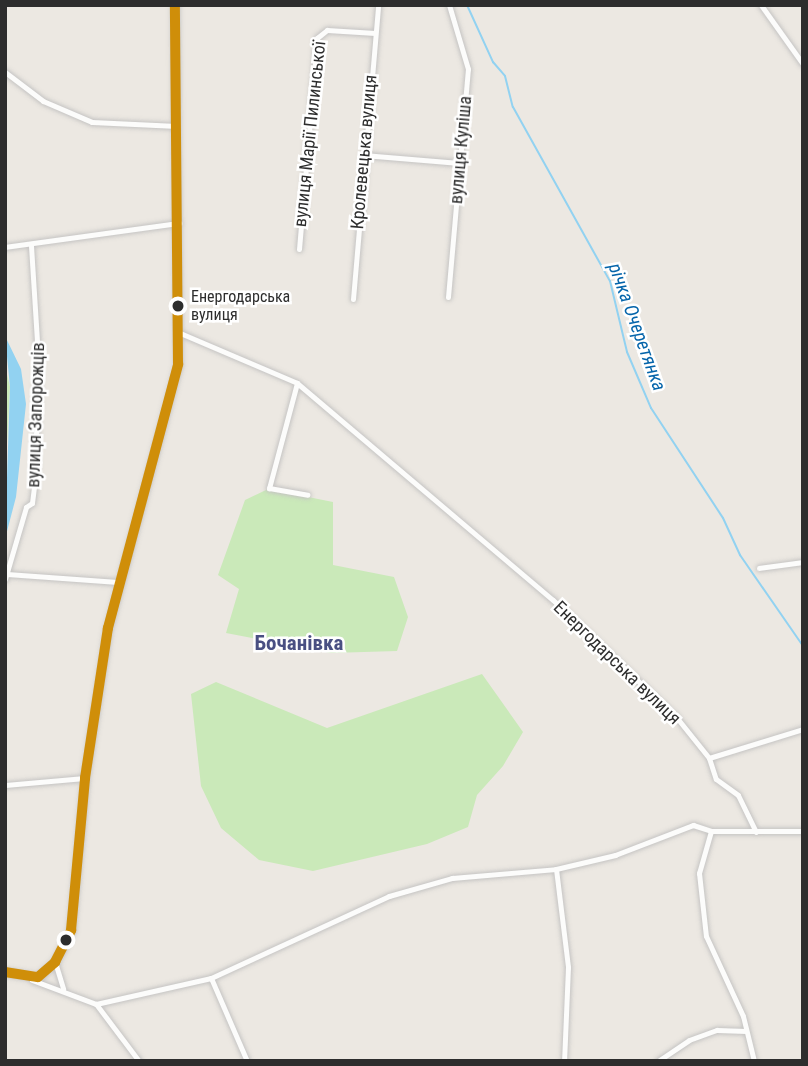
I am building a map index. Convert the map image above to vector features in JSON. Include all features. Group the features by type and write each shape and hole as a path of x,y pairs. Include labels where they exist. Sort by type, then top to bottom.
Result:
{"main road":[{"path":"5,972 32,980 55,962 71,930 85,778 118,582 178,364 180,333 175,5"}],"street":[{"name":"Кролевецька вулиця","path":"353,299 363,155 378,5"},
{"name":"вулиця Куліша","path":"448,297 468,69 449,5"},
{"path":"761,5 803,64"},
{"name":"вулиця Марії Пилинської","path":"299,249 317,38 327,30 375,33"},
{"path":"5,72 43,101 92,122 177,126"},
{"path":"363,155 460,163"},
{"path":"5,247 31,246 179,223"},
{"name":"вулиця Запорожців","path":"6,577 26,507 32,503 35,477 38,344 31,246"},
{"name":"Енергодарська вулиця","path":"180,333 297,383 553,600 677,718 709,758 716,779 738,795 756,832"},
{"path":"297,383 269,488 307,495"},
{"path":"759,568 803,562"},
{"path":"6,577 118,582"},
{"path":"709,758 803,729"},
{"path":"5,785 85,778"},
{"path":"96,1004 211,978 389,897 452,878 556,869 615,855 693,825 711,831 803,831"},
{"path":"711,831 699,873 706,936 746,1031 754,1061"},
{"path":"556,869 568,967 564,1061"},
{"path":"55,962 64,989"},
{"path":"211,978 247,1061"},
{"path":"32,980 64,989 96,1004 139,1061"},
{"path":"659,1061 689,1040 707,1033 746,1031"}],"green space":[{"path":"5,366 10,387 5,482"},
{"path":"268,489 333,502 333,565 394,577 408,617 397,651 331,653 226,633 239,589 218,575 245,500"},
{"path":"482,674 523,732 503,766 477,795 468,827 427,844 313,871 259,860 221,828 201,786 191,694 216,682 327,728"}],"water":[{"path":"5,336 21,369 26,404 16,497 5,539 10,387"}],"waterway":[{"name":"річка Очеретянка","path":"467,5 493,62 505,76 513,107 610,281 627,352 651,408 723,518 740,555 803,646"}],"transit line":[{"path":"5,972 38,977 55,962 71,930 85,778 108,628 178,364 175,5"}],"place":[{"name":"Енергодарська вулиця","path":"178,306"}],"district":[{"name":"Бочанівка","path":"299,643"}]}
